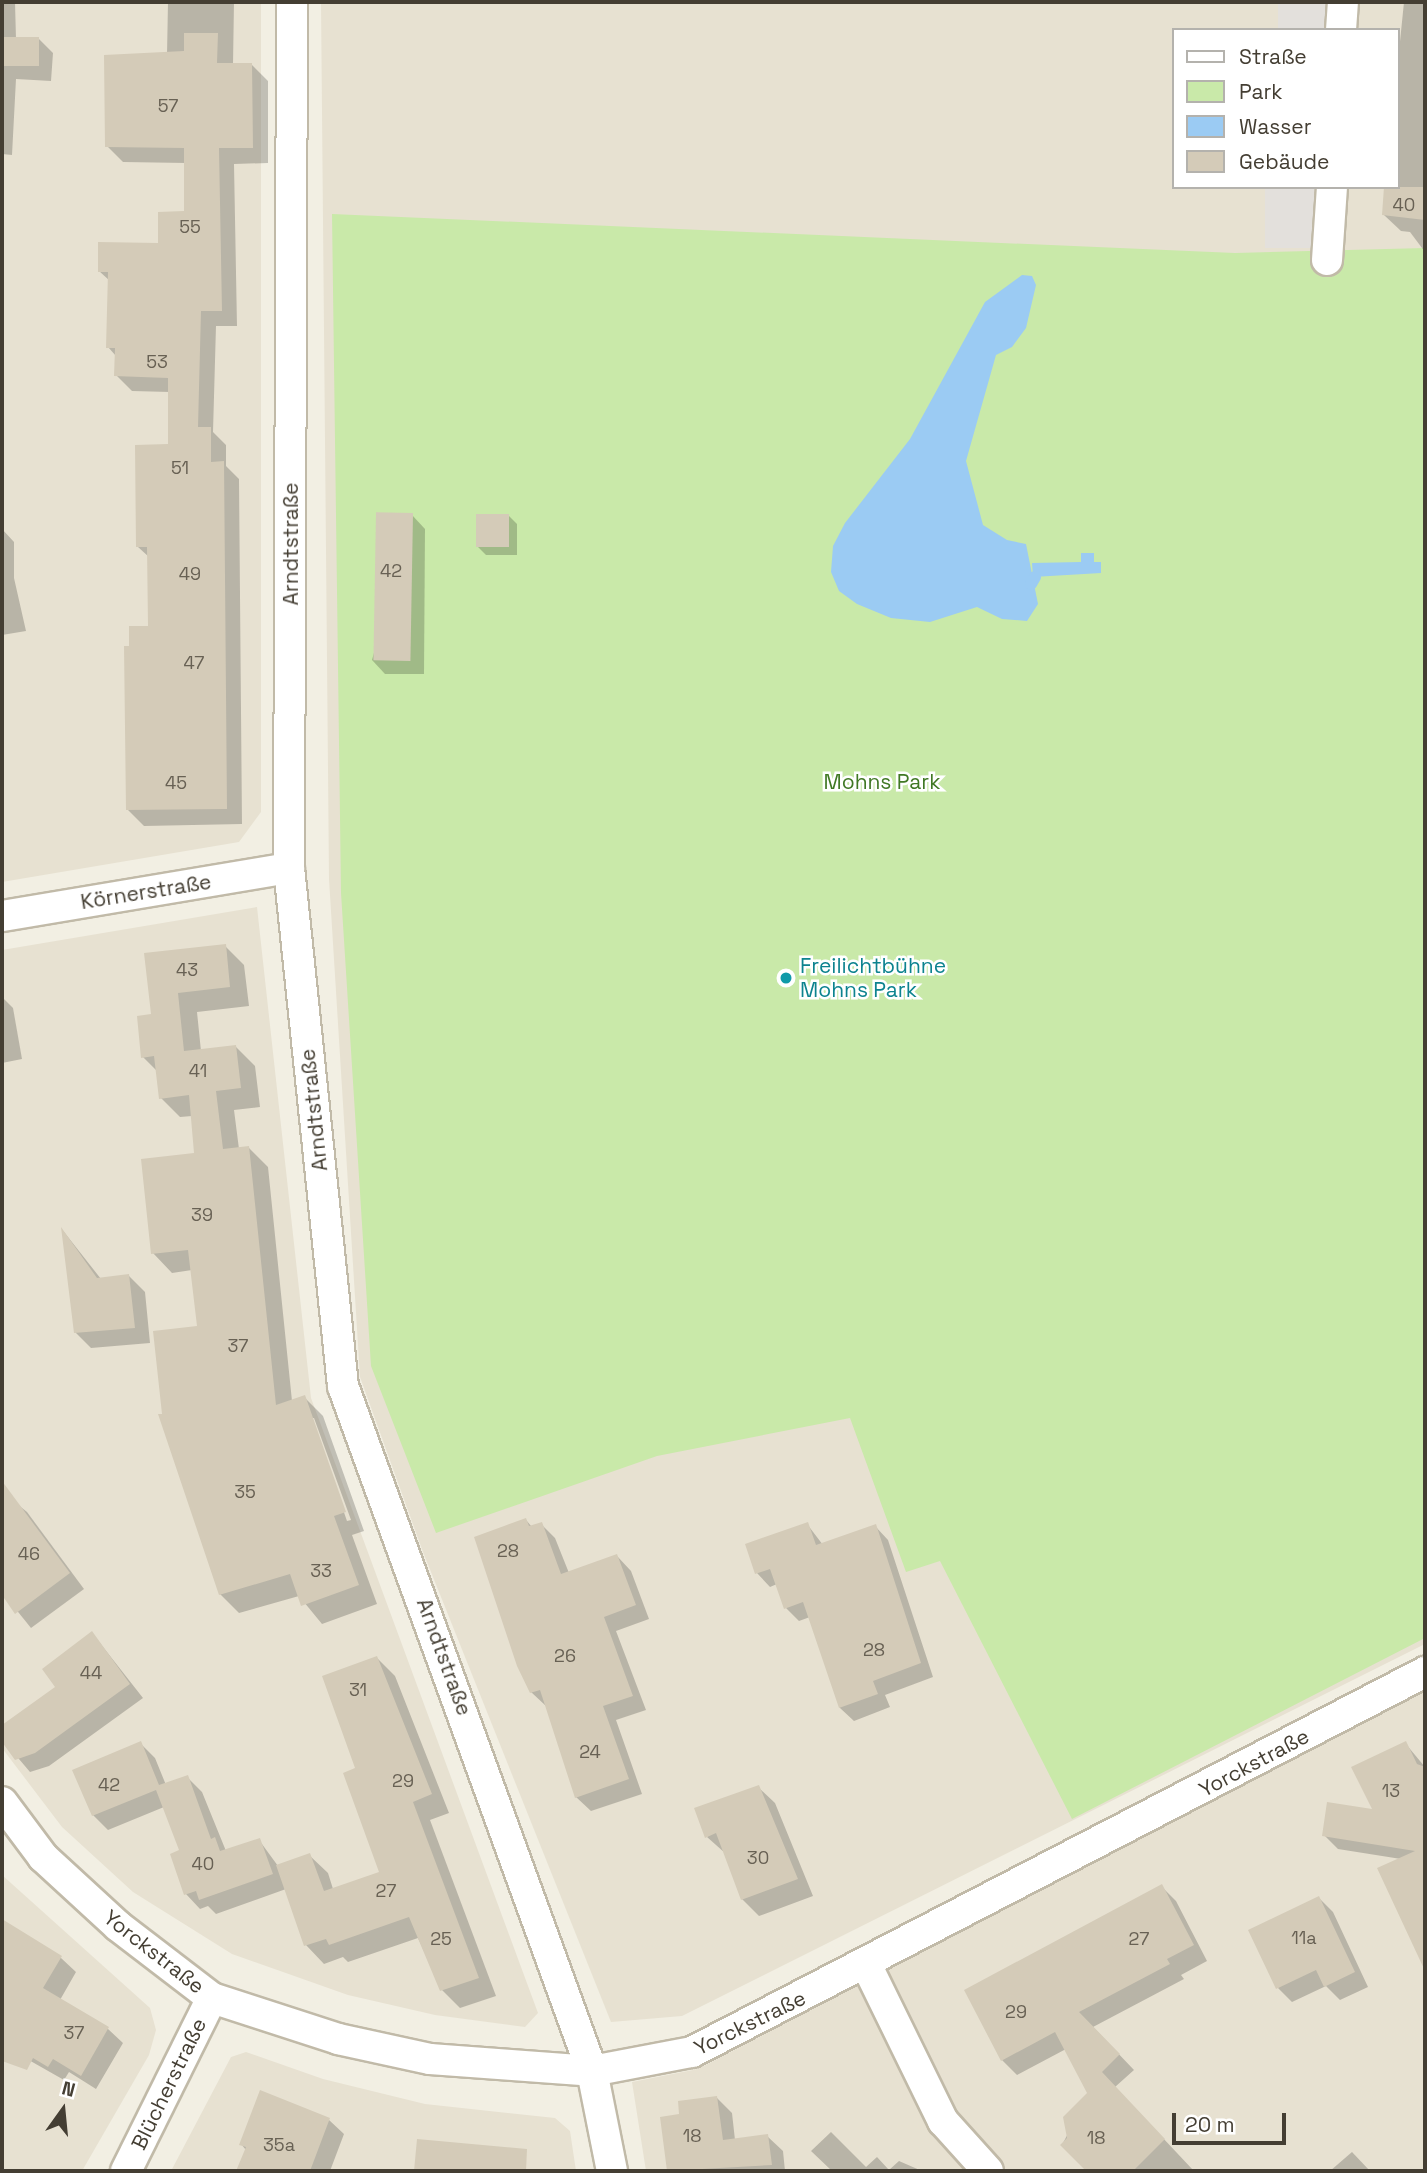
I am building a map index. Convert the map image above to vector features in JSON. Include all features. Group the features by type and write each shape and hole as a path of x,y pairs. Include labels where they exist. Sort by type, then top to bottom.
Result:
{"street":[{"name":"Arndtstraße","path":"292,2 289,868 343,1386 592,2071 612,2171"},
{"path":"1341,28 1343,2"},
{"path":"1327,260 1332,189"},
{"name":"Körnerstraße","path":"2,916 289,868"},
{"name":"Yorckstraße","path":"2,1802 43,1857 118,1926 212,1998 338,2039 430,2059 592,2071 692,2052 867,1966 1425,1673"},
{"path":"867,1966 943,2120 988,2171"},
{"name":"Blücherstraße","path":"126,2171 212,1998"}],"shaded area":[{"path":"2,2 261,2 261,812 239,842 2,882"},
{"name":"Mohns Park","path":"321,2 1425,2 1425,1644 682,2016 611,2022 423,1552 360,1377 329,879"},
{"path":"1278,2 1327,2 1327,28 1278,28"},
{"path":"1265,189 1315,189 1315,248 1265,248"},
{"path":"257,907 311,1398 538,2013 525,2027 435,2015 348,1995 232,1954 133,1892 62,1827 2,1748 2,950"},
{"path":"1425,1689 1425,2171 646,2171 632,2082 698,2069"},
{"path":"2,1875 150,2008 156,2030 149,2055 82,2171 2,2171"},
{"path":"246,2052 323,2079 425,2104 555,2118 570,2131 576,2171 171,2171 231,2057"}],"green space":[{"name":"Mohns Park","path":"332,214 1235,253 1425,248 1425,1638 1072,1819 940,1561 906,1572 850,1418 657,1456 436,1533 371,1366 341,893"}],"water":[{"path":"1022,275 1032,276 1036,285 1026,328 1012,347 996,355 966,461 983,525 1007,540 1026,544 1038,604 1027,621 1002,619 977,607 930,622 891,618 857,604 839,591 831,572 833,546 845,523 910,439 985,302"},
{"path":"1081,553 1094,553 1094,562 1101,562 1101,573 1033,577 1032,563 1081,562"}],"building":[{"path":"184,33 218,33 217,63 252,63 253,148 219,148 222,311 201,311 198,427 211,427 211,462 224,461 227,809 126,810 124,646 129,646 129,626 148,626 147,547 136,547 135,445 168,444 168,378 114,376 115,348 106,348 108,272 98,272 98,242 158,243 158,212 184,211 184,148 105,147 104,55 184,51"},
{"path":"2,37 39,37 39,66 2,66"},
{"path":"1425,187 1425,220 1382,215 1384,189"},
{"path":"376,512 413,513 410,661 373,660"},
{"path":"476,514 509,514 509,547 476,547"},
{"path":"226,944 230,987 178,993 184,1051 236,1045 241,1088 216,1091 223,1149 249,1146 276,1405 305,1395 346,1512 334,1516 359,1585 301,1606 290,1574 219,1595 158,1414 162,1414 153,1331 197,1326 188,1250 151,1254 141,1159 194,1153 189,1095 159,1099 154,1056 141,1058 137,1016 151,1014 144,953"},
{"path":"61,1227 97,1278 129,1274 135,1328 74,1333"},
{"path":"2,1481 70,1573 15,1614 2,1595"},
{"path":"526,1518 529,1526 542,1522 561,1574 617,1554 636,1605 604,1617 633,1696 603,1706 629,1779 575,1798 540,1690 530,1693 517,1666 474,1537"},
{"path":"808,1522 816,1545 876,1524 921,1663 873,1681 878,1694 839,1708 803,1602 784,1609 770,1569 755,1574 745,1544"},
{"path":"92,1631 130,1684 35,1753 15,1760 2,1742 2,1725 55,1687 42,1669"},
{"path":"377,1656 432,1794 413,1802 479,1978 440,1991 409,1917 329,1945 326,1939 304,1946 276,1865 310,1853 324,1891 379,1872 343,1773 355,1768 322,1676"},
{"path":"141,1741 159,1785 188,1775 211,1839 215,1837 220,1851 260,1838 273,1874 199,1900 196,1891 184,1895 170,1854 179,1850 156,1790 92,1816 72,1770"},
{"path":"1406,1741 1417,1764 1425,1767 1425,1971 1377,1868 1415,1851 1322,1836 1327,1802 1372,1809 1351,1767"},
{"path":"759,1785 798,1879 741,1900 716,1833 705,1838 694,1808"},
{"path":"1162,1884 1194,1945 1167,1959 1170,1964 1079,2012 1120,2054 1102,2072 1165,2139 1133,2171 1086,2171 1060,2145 1067,2138 1063,2117 1087,2093 1055,2032 1001,2061 964,1990"},
{"path":"1319,1896 1355,1972 1324,1987 1316,1970 1276,1989 1248,1930"},
{"path":"2,1919 62,1956 43,1988 109,2027 81,2076 53,2059 48,2067 33,2058 27,2070 2,2061"},
{"path":"260,2090 330,2118 310,2171 236,2171 246,2147 239,2145"},
{"path":"717,2096 723,2140 768,2134 772,2165 667,2171 660,2117 679,2114 678,2101"},
{"path":"417,2139 527,2149 526,2171 414,2171"}],"waterway":[{"path":"1031,584 1035,577"}],"place":[{"name":"Freilichtbühne Mohns Park","path":"786,978"}]}
